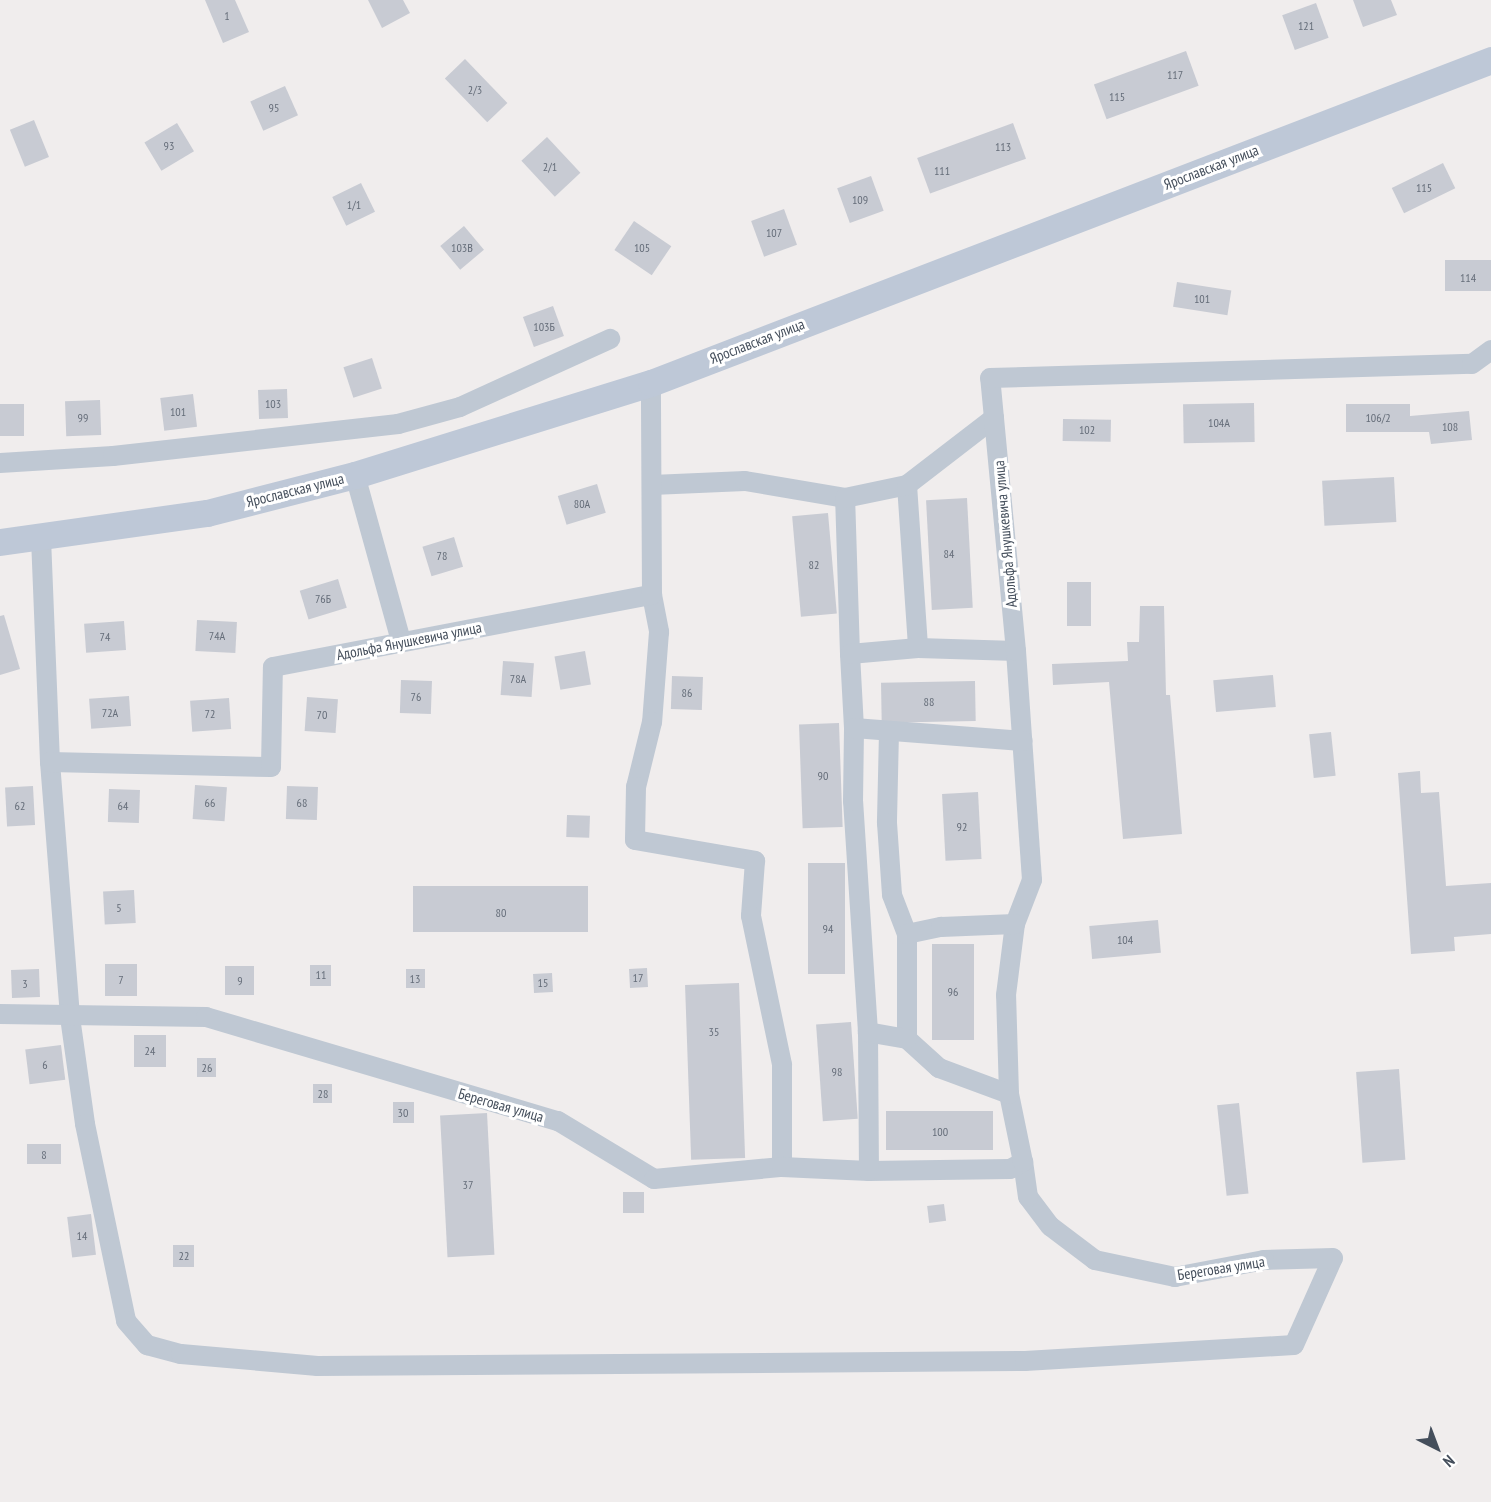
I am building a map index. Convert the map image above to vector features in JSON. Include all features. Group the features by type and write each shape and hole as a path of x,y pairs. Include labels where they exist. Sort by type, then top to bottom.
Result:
{"main road":[{"name":"Ярославская улица","path":"0,542 207,513 355,475 651,383 1491,60"}],"street":[{"path":"0,463 113,456 398,424 460,407 610,339"},
{"name":"Адольфа Янушкевича улица","path":"1023,1162 1009,1094 1006,995 1015,924 1032,880 1016,651 990,378 1472,363 1491,350"},
{"path":"651,383 652,596 659,632 652,722 636,786 635,840 755,861 751,916 782,1065 782,1167"},
{"path":"652,485 745,481 846,498 907,485 994,418"},
{"path":"355,475 401,642"},
{"path":"907,485 918,648"},
{"path":"846,498 854,728 853,801 868,1032 869,1171"},
{"path":"41,538 50,762 70,1017"},
{"name":"Адольфа Янушкевича улица","path":"50,762 271,767 273,667 652,596"},
{"path":"850,654 918,648 1016,651"},
{"path":"854,728 1022,741"},
{"path":"889,732 887,823 892,895 907,934 907,1039"},
{"path":"907,934 941,927 1015,924"},
{"name":"Береговая улица","path":"0,1014 70,1017 206,1017 558,1121 654,1179 782,1167 869,1171 996,1172 1023,1162 1028,1197 1050,1226 1095,1260 1175,1277 1264,1260 1333,1258 1294,1345 1025,1361 317,1366 181,1354 147,1345 126,1321 85,1124 70,1017"},
{"path":"868,1032 907,1039 939,1068 1009,1094"}],"building":[{"path":"205,0 235,0 249,32 223,43"},
{"path":"368,0 403,0 410,13 382,28"},
{"path":"1353,0 1391,0 1397,15 1363,27"},
{"path":"1316,3 1329,38 1295,50 1282,15"},
{"path":"1186,51 1199,86 1107,119 1094,85"},
{"path":"465,59 507,103 487,122 445,78"},
{"path":"285,86 298,115 263,131 250,101"},
{"path":"34,120 49,157 25,167 10,130"},
{"path":"177,123 194,151 161,171 144,143"},
{"path":"1013,123 1026,159 930,194 917,158"},
{"path":"547,137 580,173 555,197 521,161"},
{"path":"1443,163 1455,188 1404,213 1392,188"},
{"path":"871,176 884,211 850,223 837,188"},
{"path":"361,183 375,212 346,226 332,197"},
{"path":"784,209 797,245 764,257 751,221"},
{"path":"634,221 671,246 652,275 614,250"},
{"path":"464,226 484,250 460,270 440,246"},
{"path":"1445,260 1491,260 1491,291 1445,291"},
{"path":"1177,282 1231,291 1227,315 1173,307"},
{"path":"553,306 564,336 534,347 523,317"},
{"path":"372,358 382,388 353,398 343,367"},
{"path":"287,389 288,418 259,419 258,390"},
{"path":"193,394 197,427 164,431 160,398"},
{"path":"100,400 101,435 66,436 65,401"},
{"path":"1254,403 1255,442 1184,443 1183,404"},
{"path":"0,404 24,404 24,436 0,436"},
{"path":"1346,404 1410,404 1410,416 1469,411 1472,440 1431,444 1429,432 1346,432"},
{"path":"1063,419 1111,420 1111,442 1063,441"},
{"path":"1394,477 1396,522 1324,526 1322,481"},
{"path":"597,484 606,513 567,525 558,496"},
{"path":"967,498 973,608 932,610 926,500"},
{"path":"828,513 837,614 801,617 792,516"},
{"path":"454,537 463,567 432,576 422,547"},
{"path":"338,579 347,608 309,619 300,591"},
{"path":"1067,582 1091,582 1091,626 1067,626"},
{"path":"1140,606 1164,606 1166,695 1170,695 1182,834 1123,839 1109,682 1053,685 1052,664 1128,661 1127,642 1139,642"},
{"path":"4,615 20,669 0,675 0,616"},
{"path":"197,620 237,622 235,653 195,651"},
{"path":"124,621 126,650 86,653 84,624"},
{"path":"585,651 591,684 560,690 554,656"},
{"path":"503,661 534,663 532,697 501,695"},
{"path":"1273,675 1276,707 1216,712 1213,680"},
{"path":"672,676 703,677 702,710 671,709"},
{"path":"401,680 432,681 431,714 400,713"},
{"path":"975,681 976,721 882,723 881,683"},
{"path":"129,696 131,726 91,729 89,699"},
{"path":"307,697 338,699 336,733 305,731"},
{"path":"229,698 231,729 192,732 190,701"},
{"path":"839,723 843,827 803,828 799,724"},
{"path":"1331,732 1336,776 1314,778 1309,734"},
{"path":"1420,771 1421,793 1439,792 1446,886 1491,883 1491,934 1454,937 1455,951 1411,954 1398,773"},
{"path":"195,785 227,787 225,821 193,819"},
{"path":"33,786 35,825 7,826 5,787"},
{"path":"287,786 318,787 317,820 286,819"},
{"path":"109,789 140,790 139,823 108,822"},
{"path":"978,792 982,859 946,861 942,794"},
{"path":"567,815 590,816 589,838 566,837"},
{"path":"808,863 845,863 845,974 808,974"},
{"path":"413,886 588,886 588,932 413,932"},
{"path":"134,890 136,923 105,925 103,892"},
{"path":"1158,920 1161,953 1092,959 1089,926"},
{"path":"932,944 974,944 974,1040 932,1040"},
{"path":"105,964 137,964 137,996 105,996"},
{"path":"310,965 331,965 331,986 310,986"},
{"path":"225,966 254,966 254,995 225,995"},
{"path":"647,968 648,987 630,988 629,969"},
{"path":"39,969 40,997 12,998 11,970"},
{"path":"406,969 425,969 425,988 406,988"},
{"path":"552,973 553,992 534,993 533,974"},
{"path":"739,983 745,1158 691,1160 685,985"},
{"path":"851,1022 858,1119 823,1121 816,1024"},
{"path":"134,1035 166,1035 166,1067 134,1067"},
{"path":"61,1045 65,1080 30,1084 25,1049"},
{"path":"197,1058 216,1058 216,1077 197,1077"},
{"path":"1399,1069 1405,1160 1362,1163 1356,1072"},
{"path":"313,1084 332,1084 332,1103 313,1103"},
{"path":"393,1102 414,1102 414,1123 393,1123"},
{"path":"1239,1103 1249,1194 1227,1196 1217,1105"},
{"path":"886,1111 993,1111 993,1150 886,1150"},
{"path":"487,1113 494,1255 447,1257 440,1115"},
{"path":"27,1144 61,1144 61,1164 27,1164"},
{"path":"623,1192 644,1192 644,1213 623,1213"},
{"path":"944,1204 946,1221 929,1223 927,1206"},
{"path":"91,1214 96,1255 72,1258 67,1217"},
{"path":"173,1245 194,1245 194,1267 173,1267"}]}
